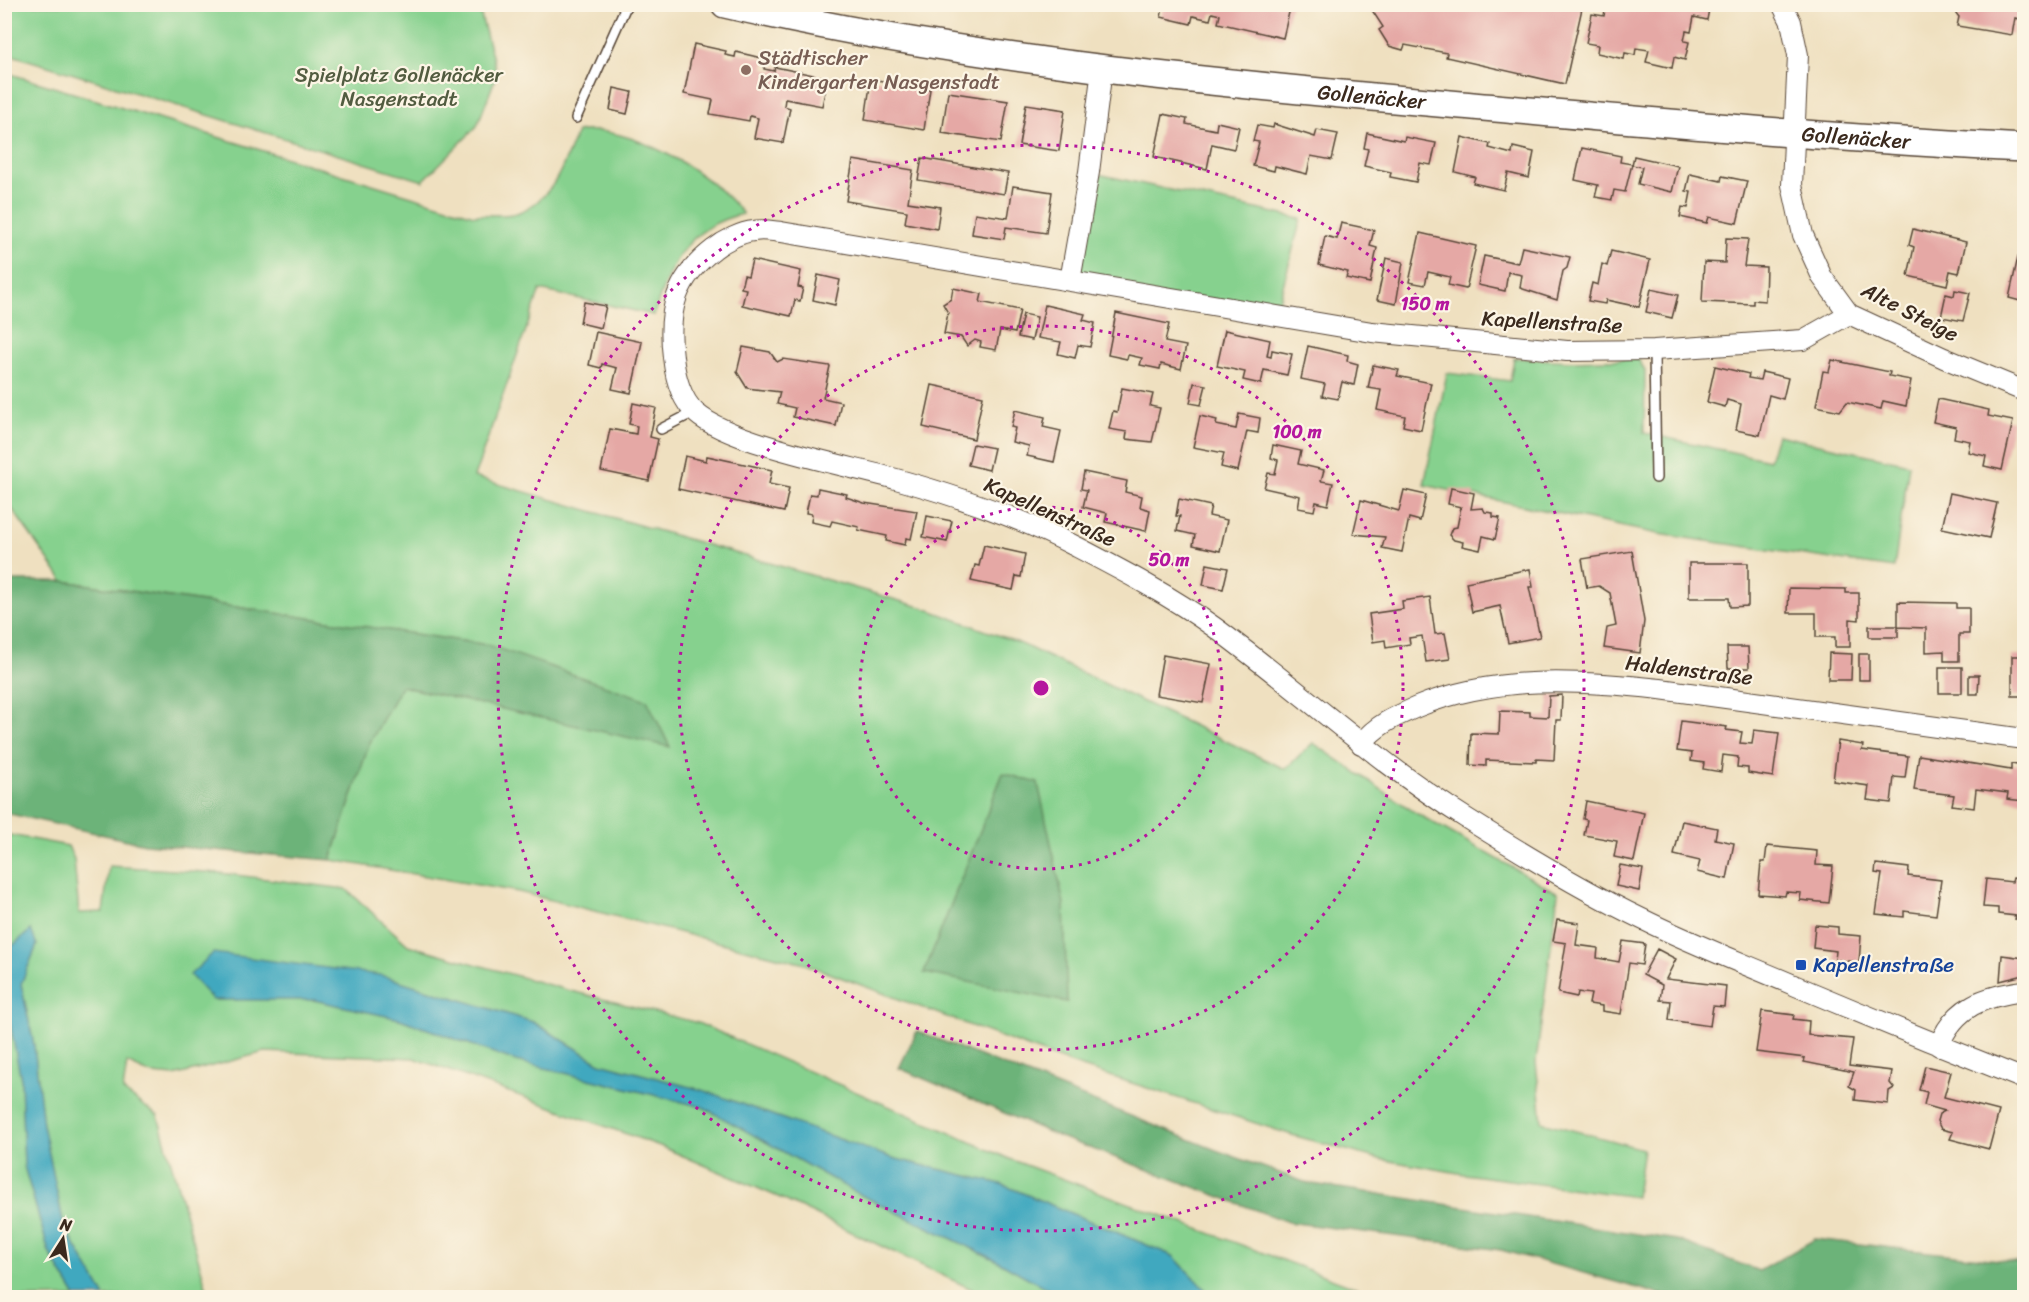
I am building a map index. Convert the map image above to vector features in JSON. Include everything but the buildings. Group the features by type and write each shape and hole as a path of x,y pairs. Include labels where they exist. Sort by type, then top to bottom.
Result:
{"street":[{"name":"Gollenäcker","path":"725,4 935,46 1102,69 1290,90 1795,134 2025,148"},
{"name":"Alte Steige","path":"1782,4 1791,22 1798,55 1792,185 1803,235 1822,277 1849,314 2025,391"},
{"path":"1070,281 1089,172 1102,69"},
{"name":"Kapellenstraße","path":"1849,314 1803,340 1654,350 1567,351 1409,337 781,232 753,231 722,243 694,264 682,283 674,305 670,332 673,364 681,392 694,412 720,428 768,445 900,480 987,508 1072,544 1175,601 1211,625 1361,744 1464,817 1641,919 1728,959 2025,1079"},
{"name":"Haldenstraße","path":"1361,744 1372,730 1390,718 1438,699 1490,686 1542,682 1600,683 1660,689 2025,739"},
{"path":"1939,1046 1946,1028 1958,1014 2005,993 2025,991"}],"lane":[{"path":"576,118 627,4"},
{"path":"1654,350 1656,478"},
{"path":"661,429 694,412"}],"green space":[{"name":"Spielplatz Gollenäcker Nasgenstadt","path":"4,5 478,5 497,74 477,126 423,181 5,53"},
{"path":"4,72 474,215 517,213 540,199 556,180 577,132 597,131 620,135 668,154 690,168 711,183 743,214 708,228 684,250 666,279 654,315 540,290 474,477 924,608 1019,643 1285,769 1313,743 1416,813 1558,893 1536,1062 1542,1122 1643,1149 1636,1197 1464,1174 1379,1159 1292,1135 1073,1064 805,964 519,892 331,860 369,744 401,686 670,746 488,645 63,581 5,499"},
{"path":"1089,172 1301,219 1275,316 1070,281"},
{"path":"1514,358 1572,361 1638,359 1645,370 1644,433 1769,460 1777,435 1909,464 1894,568 1658,534 1424,485 1447,373 1510,381"},
{"path":"5,581 63,581 488,645 647,700 670,747 401,686 369,744 331,860 145,844 5,813"},
{"path":"1003,773 1038,783 1064,904 1067,1002 924,973"},
{"path":"5,834 68,846 74,859 79,913 103,912 109,866 220,873 346,889 408,945 567,990 698,1023 1012,1160 1382,1297 1212,1297 1173,1256 1001,1184 892,1158 705,1091 600,1063 533,1022 380,975 213,1000 314,1000 400,1019 516,1061 703,1107 859,1194 996,1260 1062,1297 988,1297 776,1196 660,1146 414,1058 265,1052 174,1076 151,1074 127,1063 123,1091 158,1116 209,1297 105,1297 64,1226 43,1125 34,1045 21,984 37,945 5,999"},
{"path":"5,999 21,1079 24,1166 49,1252 76,1297 5,1298"},
{"path":"917,1031 1216,1150 1307,1183 1677,1240 1759,1271 1815,1239 2024,1263 2024,1297 1670,1297 1501,1250 1288,1222 1060,1137 899,1068"}],"water":[{"path":"31,930 37,945 21,984 34,1045 43,1125 64,1226 105,1297 76,1297 49,1252 24,1166 21,1079 5,999 11,947"},
{"path":"213,953 380,975 533,1022 600,1063 705,1091 892,1158 1001,1184 1173,1256 1212,1297 1062,1297 996,1260 859,1194 703,1107 516,1061 400,1019 314,1000 213,1000 190,975"}],"place":[{"name":"Städtischer Kindergarten Nasgenstadt","path":"746,70"},
{"name":"Kapellenstraße","path":"1801,965"}]}
